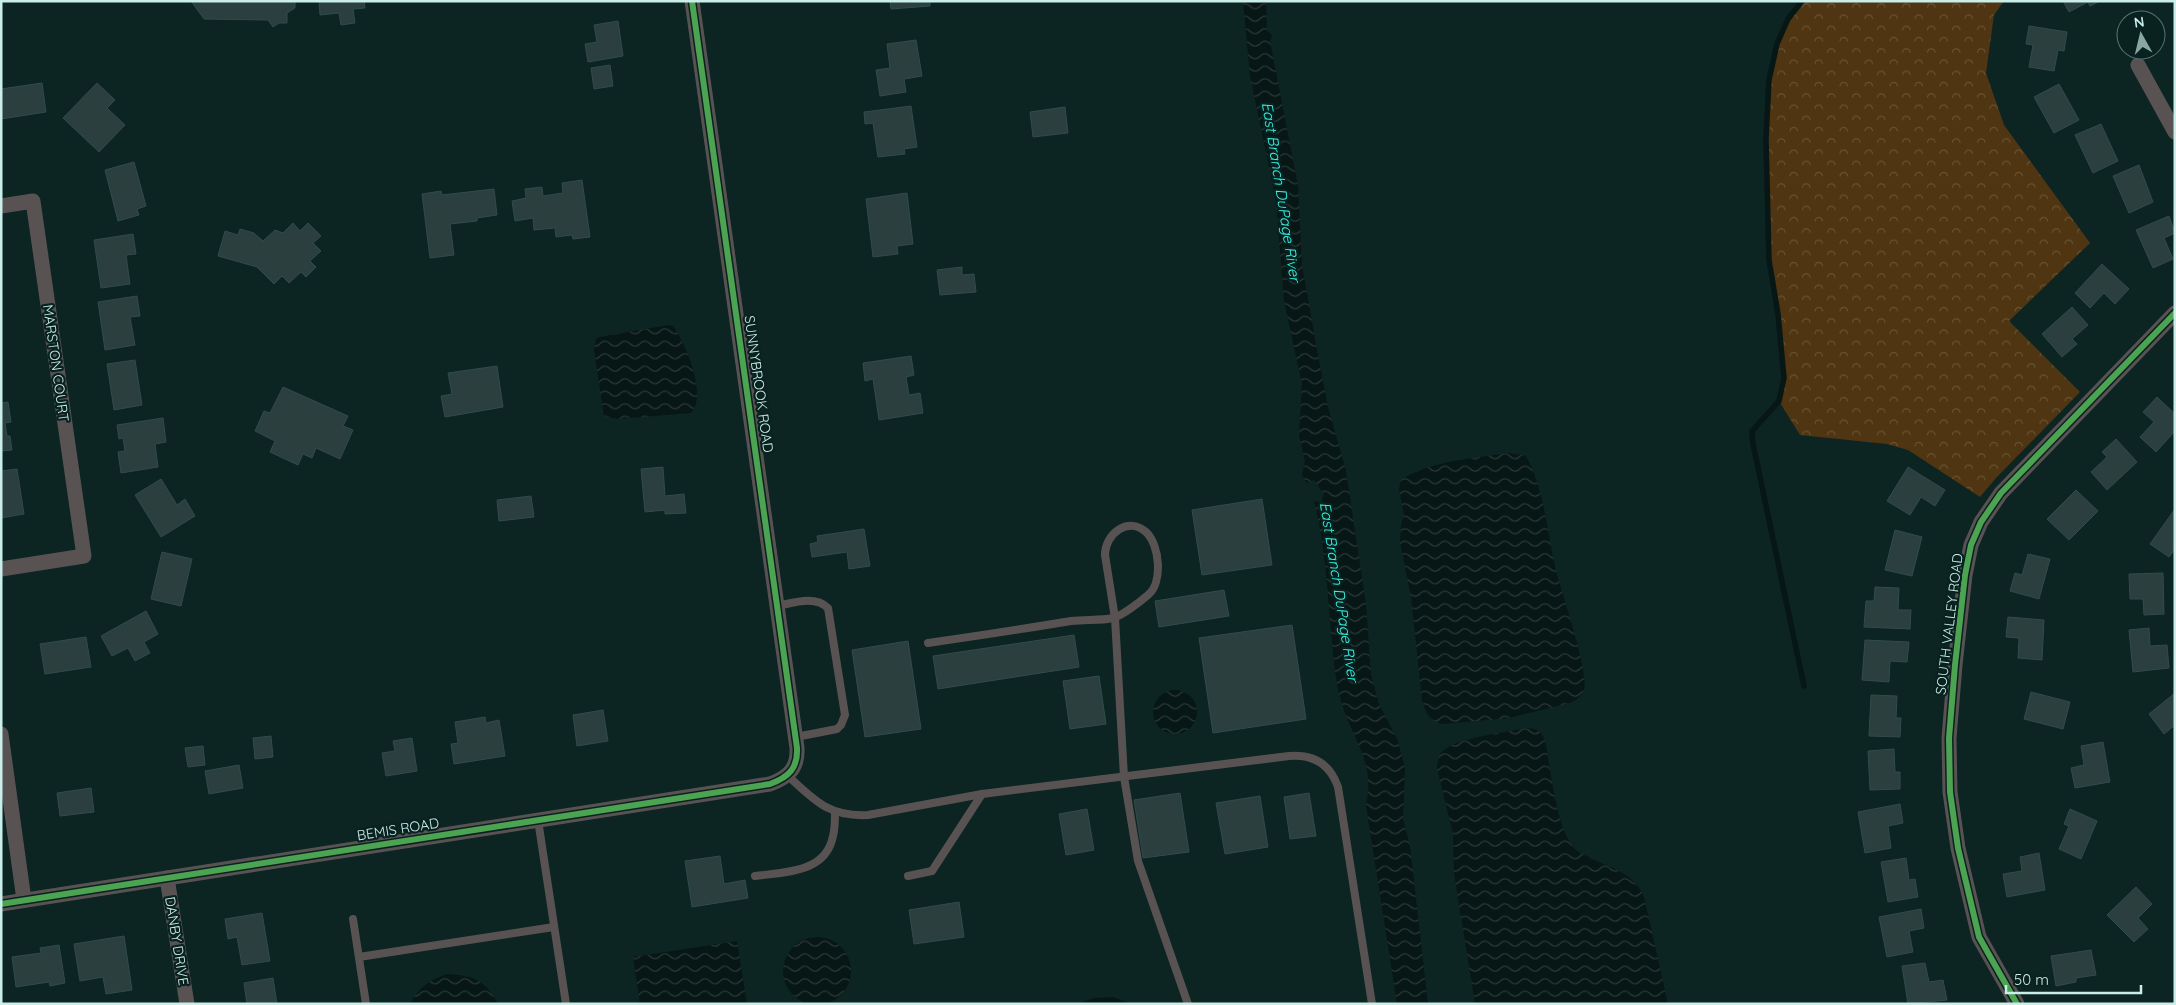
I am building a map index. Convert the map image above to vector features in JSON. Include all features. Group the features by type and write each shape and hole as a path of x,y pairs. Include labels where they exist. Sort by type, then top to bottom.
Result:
{"street":[{"name":"SUNNYBROOK ROAD","path":"692,1 796,737 798,757 791,772"},
{"path":"2138,64 2175,132"},
{"name":"MARSTON COURT","path":"1,206 33,201 84,556 1,568"},
{"name":"SOUTH VALLEY ROAD","path":"2017,1004 1987,954 1975,923 1958,848 1950,792 1949,738 1955,665 1965,575 1971,545 1981,522 2001,493 2175,313"},
{"path":"1,734 24,900"},
{"name":"BEMIS ROAD","path":"1,904 770,784 791,772"},
{"name":"DANBY DRIVE","path":"167,878 187,1004"}],"lane":[{"path":"928,644 1076,621 1115,618 1148,595 1157,584 1159,576 1151,538 1138,528 1121,528 1114,532 1105,547 1115,618 1124,777 1138,861 1188,1004"},
{"path":"777,606 813,600 824,604 828,608 845,715 841,726 837,729 796,737"},
{"path":"791,772 820,805 835,812 852,816 868,815 982,794 1302,755 1315,758 1326,765 1334,775 1338,787 1372,1004"},
{"path":"908,876 932,871 982,794"},
{"path":"756,876 800,870 812,866 822,858 829,848 833,836 835,812"},
{"path":"538,820 566,1004"},
{"path":"353,919 366,1004"},
{"path":"359,957 554,927"}],"green space":[{"path":"1802,1 2004,1 1994,15 1986,73 2004,125 2090,243 2009,321 2080,392 1996,478 1980,497 1908,450 1887,444 1800,435 1779,401 1784,378 1778,314 1769,260 1766,139 1769,80 1777,44 1788,19"}],"water":[{"name":"East Branch DuPage River","path":"1243,1 1266,1 1267,31 1272,35 1270,41 1298,186 1302,265 1328,407 1346,471 1366,604 1371,675 1379,704 1397,739 1405,768 1403,819 1410,846 1428,1004 1397,1004 1366,805 1368,776 1361,751 1346,715 1337,686 1324,553 1314,501 1321,503 1324,494 1314,480 1307,483 1302,475 1305,461 1299,436 1302,384 1284,301 1276,201 1250,76"},
{"path":"668,325 673,326 678,334 693,369 697,394 696,405 691,413 618,419 604,416 594,350 596,339"},
{"path":"1509,453 1526,456 1537,483 1545,512 1556,571 1583,667 1584,690 1580,696 1570,703 1509,718 1442,724 1428,715 1422,700 1411,597 1400,542 1401,525 1404,515 1399,489 1401,480 1425,468 1439,464"},
{"path":"1171,690 1179,690 1191,696 1197,712 1191,728 1179,734 1171,734 1159,728 1153,716 1153,708 1159,696"},
{"path":"1527,728 1538,730 1545,740 1559,814 1568,839 1574,848 1580,853 1627,876 1634,881 1644,897 1668,1004 1475,1004 1454,873 1453,834 1437,768 1438,760 1444,750 1460,742"},
{"path":"817,937 830,940 841,947 848,958 851,971 848,984 841,995 830,1002 817,1005 804,1002 793,995 786,984 783,971 786,958 793,947 804,940"},
{"path":"737,941 747,1004 640,1004 633,957"},
{"path":"447,974 464,976 478,981 489,990 498,1004 410,1004 417,993 426,985"},
{"path":"1113,997 1131,1004 1077,1004 1094,998"}],"building":[{"path":"191,1 295,1 295,8 287,13 287,23 279,23 273,27 268,20 204,19"},
{"path":"319,1 364,1 365,8 353,9 355,23 341,25 339,13 320,15"},
{"path":"890,1 930,1 930,6 891,9"},
{"path":"2063,1 2100,1 2090,6 2088,2 2069,12"},
{"path":"618,21 623,56 588,62 585,44 597,42 594,25"},
{"path":"2029,26 2067,32 2064,51 2058,50 2054,71 2029,67 2033,45 2026,44"},
{"path":"916,40 922,76 904,79 906,92 880,96 876,70 890,68 887,44"},
{"path":"610,65 613,86 594,89 591,68"},
{"path":"42,83 46,112 1,119 1,89"},
{"path":"97,83 115,100 107,108 125,125 99,152 63,118"},
{"path":"2059,84 2079,120 2054,133 2034,97"},
{"path":"911,106 917,147 904,149 905,154 878,157 873,123 865,124 864,112"},
{"path":"1065,107 1068,133 1033,137 1030,112"},
{"path":"2101,124 2118,161 2093,173 2075,135"},
{"path":"134,162 146,206 137,209 139,215 118,221 105,170"},
{"path":"2139,165 2153,202 2129,213 2113,176"},
{"path":"582,180 590,237 573,239 572,235 556,237 555,228 534,230 533,218 515,221 512,201 526,198 525,189 542,187 543,196 563,193 562,183"},
{"path":"494,189 497,215 477,218 477,221 450,224 454,255 430,258 422,194 441,191 442,195"},
{"path":"907,193 913,244 897,246 898,254 873,257 866,199"},
{"path":"2169,216 2175,233 2164,238 2173,259 2153,268 2136,230"},
{"path":"293,223 300,231 308,223 321,236 313,243 321,251 310,261 316,267 306,277 301,272 289,283 282,276 274,284 257,267 218,256 225,231 238,235 240,229 254,233 263,241 275,230 283,233"},
{"path":"133,234 136,254 126,255 130,284 101,288 94,240"},
{"path":"2102,264 2129,289 2115,304 2104,293 2090,308 2075,293"},
{"path":"962,267 962,275 974,274 976,292 940,295 937,270"},
{"path":"137,296 140,316 130,317 135,345 105,350 98,302"},
{"path":"2072,307 2088,325 2072,339 2077,344 2062,357 2042,334"},
{"path":"911,356 914,375 906,377 909,395 920,393 923,413 879,420 873,379 865,381 863,363"},
{"path":"135,360 142,405 114,410 107,364"},
{"path":"497,366 503,407 445,417 441,396 452,394 448,373"},
{"path":"283,387 348,416 343,426 353,430 340,459 316,448 312,458 303,454 298,465 270,452 275,441 255,431 264,411 270,413"},
{"path":"2157,397 2175,414 2175,431 2156,452 2140,437 2154,422 2143,412"},
{"path":"8,402 11,422 5,423 7,436 10,436 12,450 1,451 1,403"},
{"path":"163,418 166,442 155,444 158,467 121,473 118,452 125,451 123,438 119,439 117,425"},
{"path":"2116,439 2137,462 2107,490 2091,472 2107,457 2102,452"},
{"path":"663,467 665,496 684,494 686,513 665,514 665,510 645,512 641,469"},
{"path":"1908,467 1945,490 1935,506 1921,497 1910,515 1887,501"},
{"path":"17,469 24,514 1,518 1,471"},
{"path":"161,479 177,505 185,499 195,516 161,537 135,495"},
{"path":"2076,490 2098,511 2069,540 2047,519"},
{"path":"531,496 534,517 499,521 497,500"},
{"path":"1262,499 1272,565 1202,575 1192,510"},
{"path":"2175,509 2175,549 2169,557 2150,544"},
{"path":"864,529 870,566 849,569 847,552 812,557 810,544 818,542 817,536"},
{"path":"1895,530 1922,537 1912,576 1885,570"},
{"path":"162,552 192,559 181,606 151,599"},
{"path":"2028,554 2050,559 2039,599 2010,591 2015,573 2022,575"},
{"path":"2163,573 2164,614 2144,615 2143,599 2130,599 2129,574"},
{"path":"1875,587 1899,588 1898,610 1911,610 1910,629 1864,627 1866,601 1874,601"},
{"path":"1224,590 1229,616 1159,627 1155,601"},
{"path":"146,611 158,634 144,642 150,653 135,661 128,648 112,656 101,636"},
{"path":"2008,617 2044,620 2042,660 2018,658 2019,638 2006,637"},
{"path":"1292,625 1306,719 1213,733 1199,638"},
{"path":"2149,628 2150,646 2167,645 2169,668 2133,672 2129,630"},
{"path":"1074,635 1079,667 938,689 933,656"},
{"path":"86,637 91,667 45,674 40,644"},
{"path":"1865,640 1909,642 1907,662 1890,661 1889,682 1862,680"},
{"path":"908,641 921,729 865,737 852,650"},
{"path":"1099,676 1106,724 1070,729 1063,681"},
{"path":"2031,692 2070,702 2063,729 2024,719"},
{"path":"2175,693 2175,725 2164,734 2149,714"},
{"path":"1871,695 1897,696 1896,718 1901,718 1900,737 1869,736"},
{"path":"603,710 608,741 577,746 573,715"},
{"path":"485,717 486,723 499,720 505,756 454,764 451,744 458,743 455,722"},
{"path":"271,736 273,757 255,759 253,738"},
{"path":"412,738 417,771 386,776 382,753 395,751 393,741"},
{"path":"2103,742 2110,782 2075,788 2071,768 2084,765 2081,746"},
{"path":"203,746 205,765 188,767 185,748"},
{"path":"1894,749 1895,772 1900,772 1900,789 1870,790 1868,751"},
{"path":"239,765 243,788 209,794 205,771"},
{"path":"91,788 94,812 60,816 57,793"},
{"path":"1180,793 1189,852 1143,858 1134,800"},
{"path":"1309,793 1316,836 1290,839 1284,797"},
{"path":"1260,796 1268,847 1225,854 1216,803"},
{"path":"1900,804 1903,823 1888,826 1891,848 1865,853 1858,812"},
{"path":"1087,809 1094,850 1066,855 1059,814"},
{"path":"2070,809 2097,821 2081,859 2059,849 2069,826 2064,824"},
{"path":"2039,853 2045,890 2007,897 2003,874 2022,871 2020,857"},
{"path":"720,856 724,884 745,880 748,898 692,907 685,861"},
{"path":"1906,858 1909,880 1915,879 1918,897 1888,902 1881,862"},
{"path":"2136,887 2152,904 2138,918 2148,929 2134,942 2107,915"},
{"path":"959,902 964,937 914,944 909,910"},
{"path":"1921,909 1924,928 1909,931 1913,952 1887,957 1879,917"},
{"path":"262,913 270,961 242,965 237,937 228,939 225,919"},
{"path":"124,936 132,990 106,994 103,977 80,981 74,944"},
{"path":"59,945 65,983 50,986 49,982 16,987 12,957 41,953 40,948"},
{"path":"2091,950 2096,975 2076,978 2076,982 2056,986 2051,956"},
{"path":"1925,963 1929,982 1943,980 1947,1000 1908,1004 1902,966"},
{"path":"273,978 277,1004 247,1004 244,983"}],"waterway":[{"path":"1802,1 1788,19 1777,44 1769,80 1766,139 1769,260 1778,314 1784,378 1779,401 1752,431 1753,444 1804,686"}],"cycle path":[{"path":"1,904 770,784 791,771 796,761 797,748 692,1"},
{"path":"2017,1004 1979,937 1958,848 1950,792 1949,738 1955,665 1965,575 1971,545 1981,522 2001,493 2175,313"}]}
